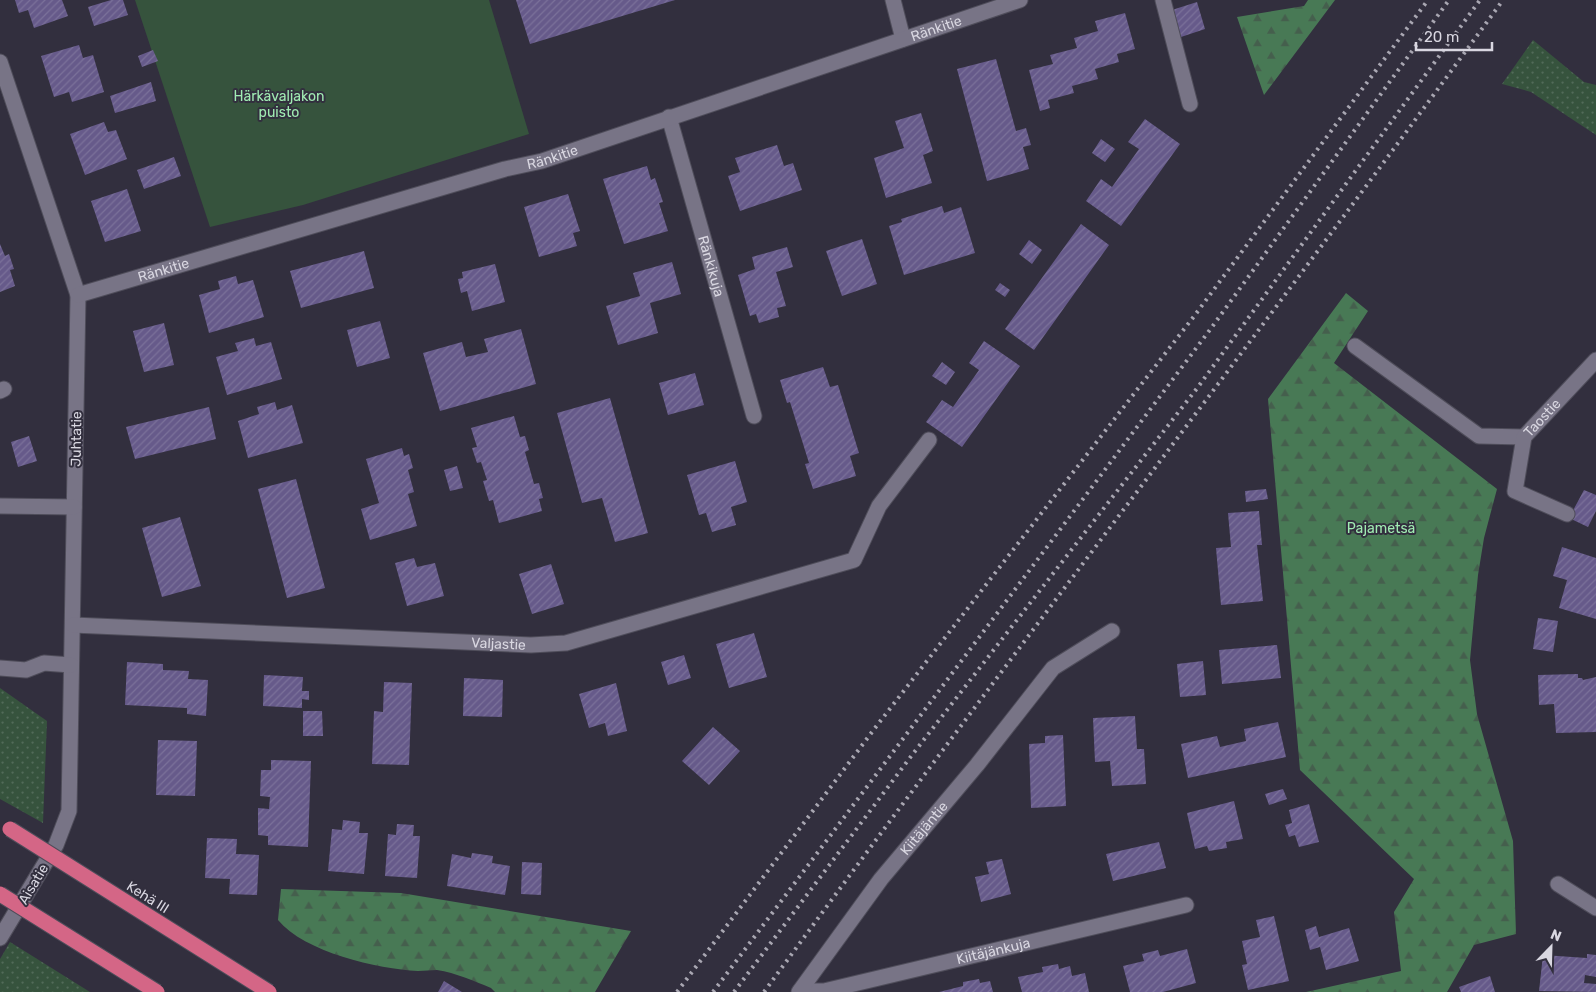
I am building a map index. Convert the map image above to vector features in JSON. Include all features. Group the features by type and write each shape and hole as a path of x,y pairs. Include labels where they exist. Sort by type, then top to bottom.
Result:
{"highway":[{"name":"Kehä III","path":"10,829 269,992"},
{"path":"0,894 157,992"}],"street":[{"path":"893,0 903,39"},
{"name":"Ränkitie","path":"78,295 384,207 505,169 542,161 1020,0"},
{"path":"1163,0 1190,104"},
{"name":"Juhtatie","path":"0,62 78,295 69,811 64,828"},
{"name":"Ränkikuja","path":"669,117 754,416"},
{"path":"1355,346 1479,436 1524,437"},
{"name":"Taostie","path":"1567,514 1515,491 1524,437 1596,360"},
{"name":"Valjastie","path":"73,625 532,645 560,644 598,636 854,560 879,506 929,440"},
{"path":"0,506 74,507"},
{"name":"Kiitäjäntie","path":"799,991 881,879 977,765 1053,668 1112,631"},
{"path":"0,668 26,670 44,663 71,665"},
{"name":"Aisatie","path":"0,938 56,846 64,828"},
{"path":"1558,884 1596,908"},
{"name":"Kiitäjänkuja","path":"799,991 824,991 1186,905"}],"green space":[{"name":"Härkävaljakon puisto","path":"135,0 489,0 529,134 303,205 210,227"},
{"path":"1308,0 1335,0 1264,95 1237,17 1304,6"},
{"path":"1533,40 1584,82 1596,85 1596,135 1531,92 1502,84"},
{"name":"Pajametsä","path":"1346,293 1368,311 1334,363 1497,489 1484,538 1478,575 1470,660 1477,714 1513,841 1516,934 1474,945 1447,992 1306,992 1401,971 1394,912 1414,879 1300,770 1268,399"},
{"path":"0,688 47,721 43,823 0,799"},
{"path":"281,889 401,893 631,931 595,992 495,992 491,988 451,973 437,970 418,971 383,967 323,950 290,931 278,920"},
{"path":"10,942 90,992 0,992 0,959"}],"building":[{"path":"15,0 62,0 68,16 34,28 28,10 19,13"},
{"path":"111,0 123,0 128,15 94,26 88,7"},
{"path":"516,0 675,0 530,44"},
{"path":"1197,2 1205,29 1181,37 1172,10"},
{"path":"1125,13 1135,49 1117,54 1119,62 1095,69 1098,79 1072,86 1074,93 1048,100 1050,108 1040,111 1029,70 1053,64 1050,55 1077,48 1074,38 1098,31 1095,21"},
{"path":"79,45 83,58 93,55 104,92 72,102 69,92 54,97 41,56"},
{"path":"153,50 158,61 142,67 138,56"},
{"path":"996,59 1016,131 1026,128 1031,145 1023,147 1029,169 987,181 957,69"},
{"path":"151,82 156,101 115,113 110,96"},
{"path":"921,113 933,151 923,155 932,183 886,198 874,158 904,148 895,121"},
{"path":"1145,119 1180,144 1121,226 1086,201 1101,179 1112,187 1139,149 1128,142"},
{"path":"104,122 108,132 116,130 127,159 85,175 70,134"},
{"path":"1101,139 1115,149 1105,162 1092,153"},
{"path":"777,145 784,166 793,163 802,190 740,211 728,176 740,172 735,158"},
{"path":"174,157 181,176 144,189 137,170"},
{"path":"647,166 651,180 655,178 663,202 659,203 668,231 624,244 603,179"},
{"path":"127,189 141,231 105,242 91,201"},
{"path":"568,194 580,231 573,233 577,246 539,257 524,207"},
{"path":"942,206 944,213 961,207 975,253 904,275 889,226 902,222 901,219"},
{"path":"1081,224 1109,245 1034,350 1005,329"},
{"path":"862,239 877,284 842,296 826,251"},
{"path":"1029,240 1042,250 1032,264 1019,254"},
{"path":"0,244 5,256 9,254 14,269 10,270 15,286 0,292"},
{"path":"787,247 793,267 776,272 786,306 777,308 779,317 759,323 756,314 750,316 738,275 755,269 752,257"},
{"path":"364,251 374,288 301,308 290,271"},
{"path":"672,262 681,294 650,303 658,333 618,345 606,306 640,296 633,273"},
{"path":"495,264 505,302 472,311 467,291 461,293 458,279 463,278 462,272"},
{"path":"236,276 238,284 253,280 264,317 209,333 199,295 220,289 218,281"},
{"path":"1000,283 1010,290 1005,297 995,290"},
{"path":"380,321 390,358 357,367 347,330"},
{"path":"164,323 174,365 144,372 133,331"},
{"path":"521,329 536,384 440,411 423,353 462,342 466,357 488,352 484,339"},
{"path":"254,338 256,346 271,342 282,379 227,395 216,357 238,351 235,343"},
{"path":"984,341 1020,366 962,447 926,422 942,400 953,407 979,370 969,363"},
{"path":"942,362 955,372 946,385 932,376"},
{"path":"823,367 830,387 838,385 859,453 850,456 856,476 813,489 805,464 809,463 790,402 787,403 780,380"},
{"path":"695,373 704,405 668,415 659,383"},
{"path":"610,398 648,533 615,542 602,498 582,503 557,413"},
{"path":"275,402 277,410 292,405 303,443 248,458 238,421 259,414 257,407"},
{"path":"209,407 216,439 135,459 126,427"},
{"path":"514,416 520,437 525,436 529,450 525,452 534,484 539,483 543,498 539,499 542,511 499,523 493,500 489,501 483,481 487,480 481,462 477,463 472,448 477,447 471,428"},
{"path":"29,436 37,461 18,467 11,442"},
{"path":"402,448 404,456 409,454 413,468 408,470 414,492 408,494 417,526 370,540 361,509 379,503 366,459"},
{"path":"735,461 747,502 731,507 736,525 712,532 706,513 699,515 687,475"},
{"path":"457,466 463,488 450,491 444,470"},
{"path":"296,479 325,588 287,598 258,489"},
{"path":"1266,489 1268,499 1246,502 1245,491"},
{"path":"1584,490 1596,495 1596,511 1588,527 1569,518"},
{"path":"1259,511 1262,545 1257,545 1263,601 1221,605 1216,548 1231,547 1228,513"},
{"path":"180,517 201,586 162,597 142,528"},
{"path":"1562,547 1596,558 1596,619 1559,608 1567,580 1553,576"},
{"path":"414,558 417,567 435,563 444,596 407,606 395,563"},
{"path":"551,564 564,604 532,614 519,574"},
{"path":"1538,618 1558,621 1553,652 1533,649"},
{"path":"754,633 767,677 729,688 716,644"},
{"path":"1277,645 1281,678 1222,684 1219,650"},
{"path":"684,655 691,678 668,685 661,662"},
{"path":"1203,661 1206,695 1180,697 1177,664"},
{"path":"127,662 163,664 163,670 189,671 188,679 208,680 206,716 187,714 187,708 125,705"},
{"path":"1578,674 1578,678 1583,680 1596,677 1596,732 1556,733 1554,704 1539,705 1538,675"},
{"path":"264,675 303,677 302,691 309,691 309,700 302,699 302,708 263,706"},
{"path":"464,678 503,680 502,717 463,716"},
{"path":"384,682 412,683 409,765 372,764 374,711 383,712"},
{"path":"616,683 627,731 608,736 605,723 589,728 579,694"},
{"path":"303,711 322,711 323,736 303,736"},
{"path":"1135,716 1137,749 1144,749 1146,784 1112,786 1110,761 1095,762 1093,718"},
{"path":"1278,722 1286,757 1188,778 1181,744 1217,736 1220,747 1246,741 1244,729"},
{"path":"713,727 740,751 709,785 682,761"},
{"path":"1063,735 1066,806 1031,808 1029,744 1045,743 1045,736"},
{"path":"158,740 197,741 195,796 156,795"},
{"path":"271,760 311,761 308,847 268,845 268,836 258,835 258,808 269,809 270,797 260,796 261,770 271,770"},
{"path":"1283,789 1287,799 1269,805 1265,794"},
{"path":"1234,801 1243,839 1226,842 1227,848 1209,851 1207,846 1195,849 1187,813"},
{"path":"1309,804 1319,842 1299,847 1295,835 1289,837 1285,825 1292,823 1289,810"},
{"path":"343,820 360,822 359,833 368,833 364,874 328,871 332,829 342,830"},
{"path":"397,824 414,825 413,836 420,836 417,878 385,876 388,834 396,835"},
{"path":"207,838 237,839 236,854 259,855 257,895 229,894 230,879 205,878"},
{"path":"1159,842 1166,868 1113,881 1106,854"},
{"path":"472,853 493,856 492,863 510,866 505,895 447,886 452,854 471,858"},
{"path":"1002,859 1011,894 981,902 975,877 989,874 986,862"},
{"path":"522,862 542,863 541,895 521,894"},
{"path":"1274,916 1289,981 1248,990 1242,965 1247,964 1242,941 1260,937 1256,920"},
{"path":"1316,926 1319,937 1349,928 1359,961 1326,970 1320,947 1310,950 1305,930"},
{"path":"1187,949 1196,983 1163,992 1130,992 1123,966 1144,961 1142,954 1158,950 1160,956"},
{"path":"1587,954 1596,955 1596,977 1585,975 1584,983 1596,984 1596,992 1539,991 1543,955 1587,958"},
{"path":"1058,964 1059,969 1070,966 1072,976 1085,973 1089,992 1022,992 1018,977 1043,972 1042,967"},
{"path":"1490,976 1495,992 1461,992 1459,987"},
{"path":"979,979 980,983 990,981 993,992 939,992 963,986 963,982"},
{"path":"444,981 462,992 438,992"}],"railway":[{"path":"677,992 875,728 1195,315 1428,0"},
{"path":"713,992 1212,327 1449,0"},
{"path":"734,992 912,755 1198,387 1480,0"},
{"path":"764,992 1503,0"}]}
